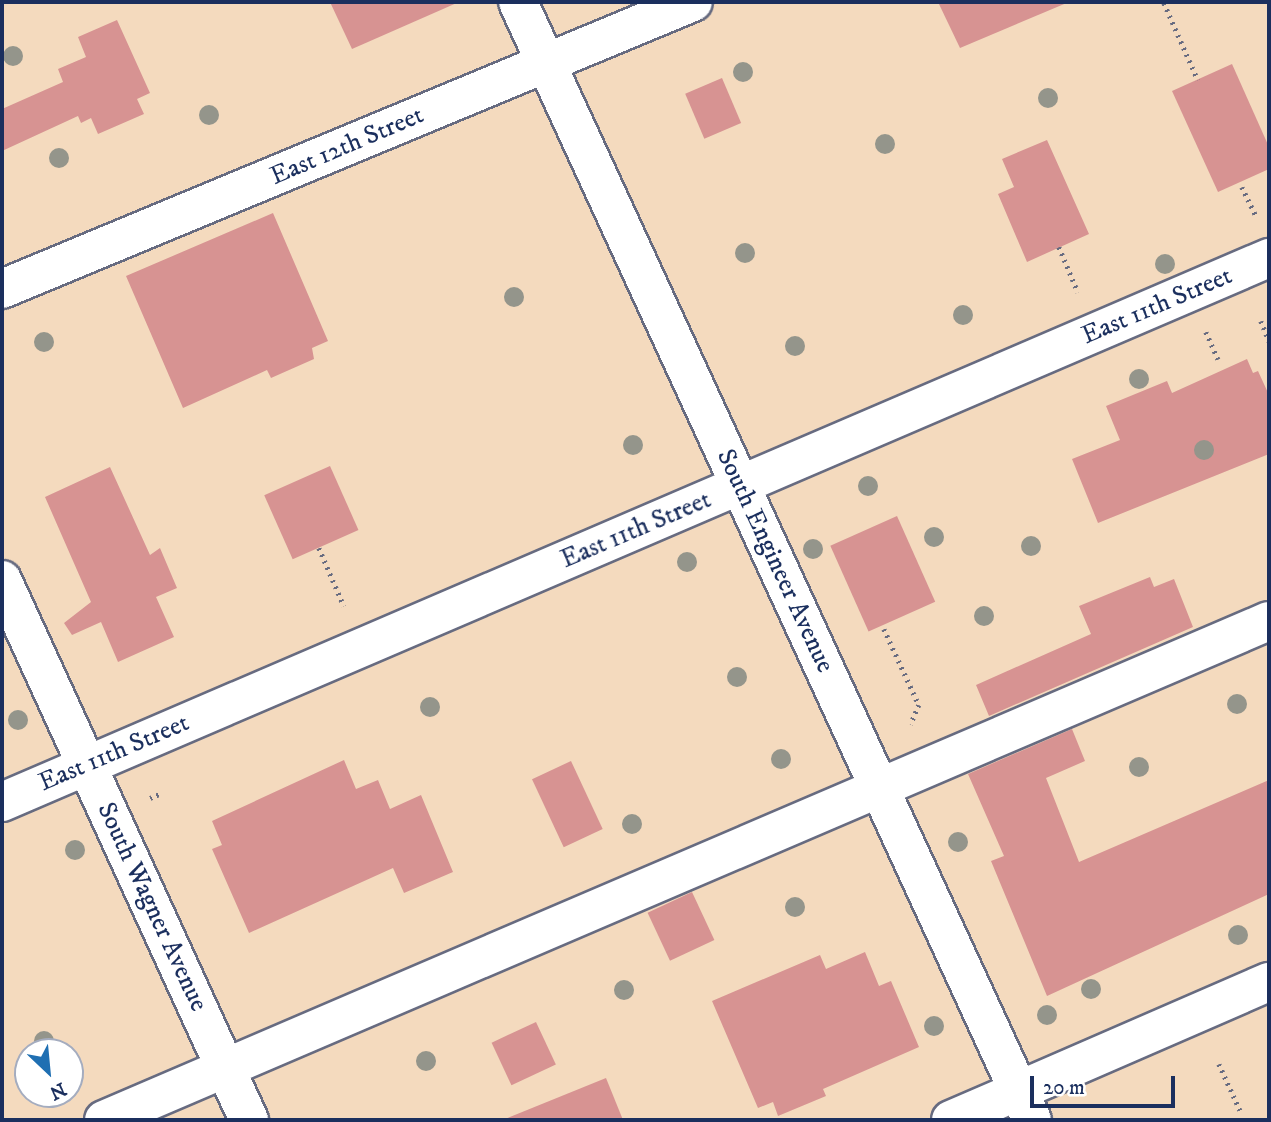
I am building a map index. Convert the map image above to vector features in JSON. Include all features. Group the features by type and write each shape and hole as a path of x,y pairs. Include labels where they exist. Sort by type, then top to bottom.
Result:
{"street":[{"name":"South Engineer Avenue","path":"518,2 1025,1105"},
{"name":"East 12th Street","path":"2,289 693,2"},
{"name":"East 11th Street","path":"2,802 1269,258"},
{"name":"South Wagner Avenue","path":"2,580 249,1120"},
{"path":"104,1120 1269,621"},
{"path":"951,1120 1025,1105 1269,982"}],"path":[{"path":"1164,3 1198,80"},
{"path":"1261,321 1269,341"},
{"path":"319,548 344,606"},
{"path":"884,629 919,705 910,728"},
{"path":"1219,1064 1240,1111"}],"building":[{"path":"330,2 459,2 352,49"},
{"path":"938,2 1069,2 960,48"},
{"path":"117,20 150,93 137,99 144,114 98,134 91,118 81,123 78,116 2,151 2,109 63,82 58,69 86,57 78,37"},
{"path":"1232,64 1269,147 1269,169 1218,192 1172,91"},
{"path":"722,78 741,123 704,139 685,94"},
{"path":"1047,140 1089,234 1027,262 998,194 1014,187 1002,159"},
{"path":"273,213 328,341 312,348 314,359 271,378 267,370 183,408 126,276"},
{"path":"1247,359 1253,373 1258,371 1269,395 1269,454 1098,523 1072,459 1120,440 1106,406 1167,381 1172,393"},
{"path":"330,466 358,530 293,559 264,495"},
{"path":"110,467 150,555 160,548 177,588 156,597 174,637 118,662 101,622 72,635 64,623 91,602 45,497"},
{"path":"897,516 935,602 869,632 830,546"},
{"path":"1150,577 1154,587 1174,579 1193,627 989,716 976,685 1091,634 1079,606"},
{"path":"1072,729 1085,761 1046,778 1079,862 1269,780 1269,894 1047,996 991,861 1004,856 968,774"},
{"path":"344,760 356,789 378,780 390,809 421,795 453,872 404,893 393,868 249,933 212,849 222,845 212,821"},
{"path":"571,761 603,829 564,847 532,779"},
{"path":"692,892 714,940 670,961 648,913"},
{"path":"865,952 879,986 891,981 919,1047 823,1089 826,1096 778,1116 773,1102 758,1108 712,1001 820,955 826,969"},
{"path":"536,1022 556,1065 511,1085 492,1043"},
{"path":"606,1078 623,1120 505,1119"}]}
